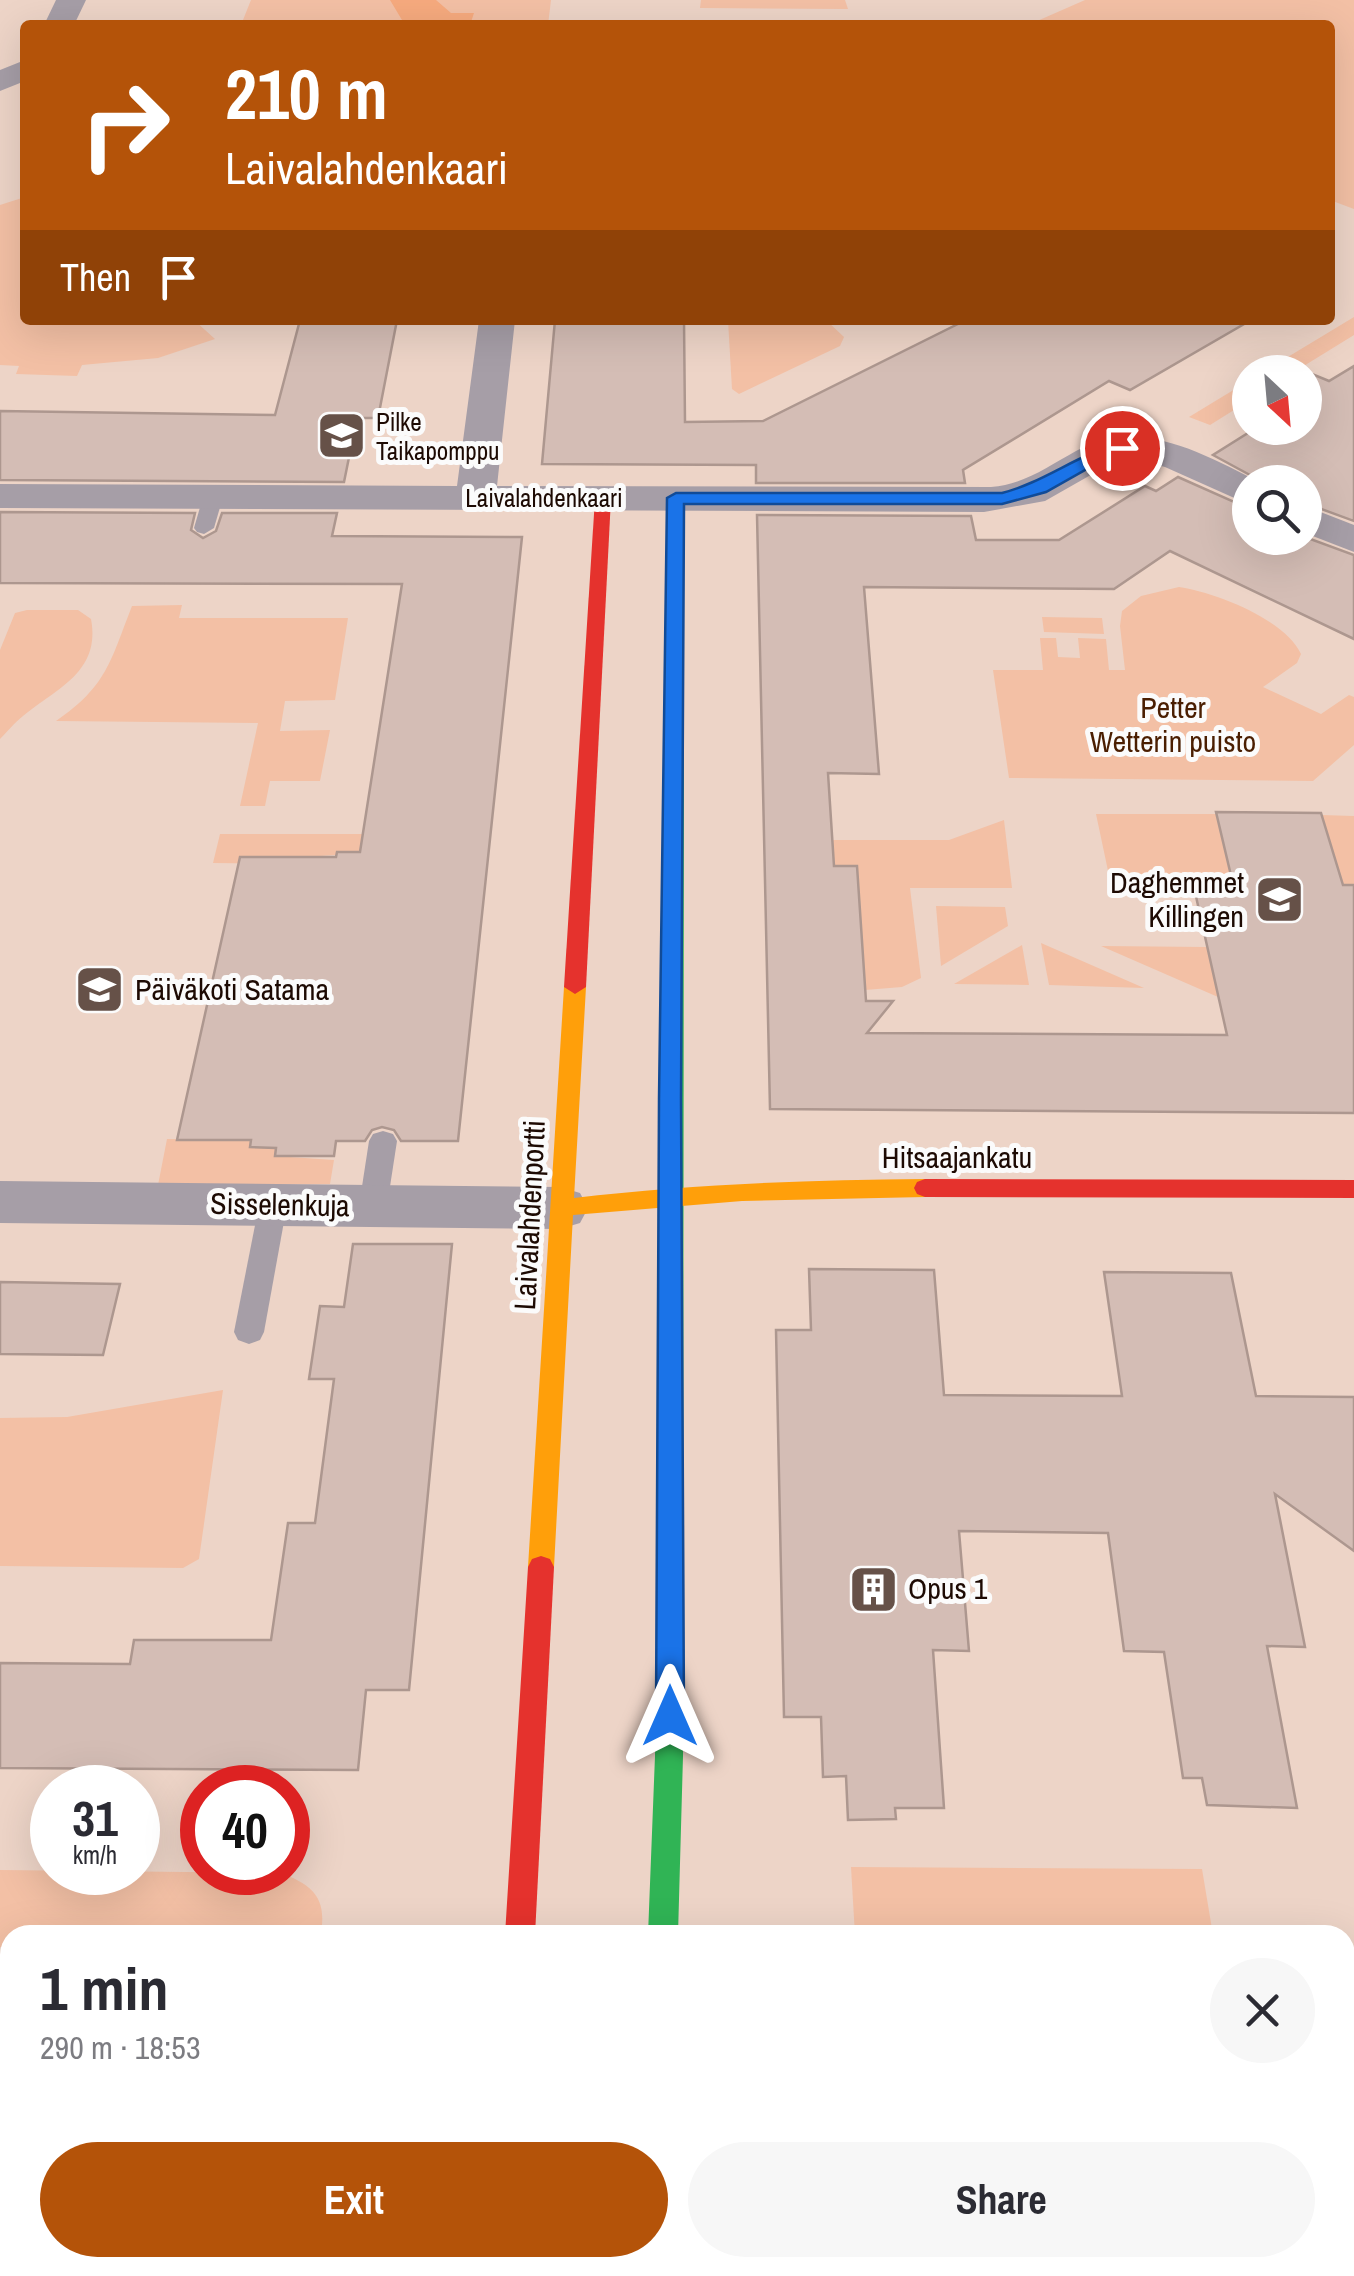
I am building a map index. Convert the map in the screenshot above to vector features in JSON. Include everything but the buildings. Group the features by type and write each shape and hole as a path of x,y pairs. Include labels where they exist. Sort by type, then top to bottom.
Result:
{"street":[{"path":"476,498 497,325"},
{"name":"Laivalahdenkaari","path":"0,496 208,512 476,498 1002,498 1040,488 1104,452 1136,447 1169,456 1232,485"},
{"name":"Laivalahdenportti","path":"521,1925 603,498"},
{"path":"664,1925 670,1756 676,498"},
{"path":"1322,526 1354,540"},
{"name":"Hitsaajankatu","path":"560,1208 671,1194 767,1188 1354,1189"},
{"name":"Sisselenkuja","path":"0,1202 560,1208"}],"lane":[{"path":"374,1206 382,1140"},
{"path":"250,1332 273,1205"}],"green space":[{"path":"251,0 551,0 549,20 243,20"},
{"path":"701,0 845,0 848,9 700,8"},
{"path":"1085,0 1354,0 1354,209 1335,202 1335,20 1039,20"},
{"path":"20,199 20,325 200,325 215,339 158,358 82,365 77,376 16,374 19,366 0,365 0,205"},
{"path":"1354,317 1354,335 1322,355 1291,355"},
{"path":"728,325 831,325 844,337 840,346 739,394 732,389"},
{"path":"1232,391 1232,411 1210,425 1189,417"},
{"name":"Petter Wetterin puisto","path":"1179,587 1229,601 1280,629 1301,654 1297,663 1263,687 1321,714 1349,695 1354,697 1354,745 1313,781 1009,778 993,670 1043,670 1040,638 1056,638 1058,657 1080,658 1078,638 1106,639 1109,670 1125,670 1122,611 1141,596"},
{"path":"182,605 179,618 348,618 335,700 285,701 280,731 330,730 320,781 270,781 265,806 240,806 258,723 56,721 97,684 112,658 132,606"},
{"path":"78,610 91,619 89,653 74,677 0,739 0,650 15,613"},
{"path":"1042,617 1102,618 1104,634 1044,632"},
{"path":"1096,814 1216,814 1219,823 1324,823 1322,815 1354,816 1354,885 1111,885"},
{"path":"1004,820 1012,888 910,888 921,978 902,987 865,990 857,866 764,865 764,840 949,840"},
{"path":"220,834 386,834 375,852 307,857 306,864 213,863"},
{"path":"936,906 1005,907 1008,926 941,966"},
{"path":"1041,943 1144,988 1049,985"},
{"path":"1022,945 1029,985 954,984"},
{"path":"1101,946 1207,947 1218,997"},
{"path":"167,1139 251,1140 250,1147 276,1148 275,1156 334,1160 330,1184 158,1185"},
{"path":"223,1390 199,1559 183,1568 0,1566 0,1418 67,1417"},
{"path":"851,1867 1202,1869 1211,1925 854,1925"},
{"path":"0,1870 30,1870 30,1895 160,1895 160,1872 180,1872 180,1895 310,1895 310,1889 322,1910 322,1925 0,1925"}],"shaded area":[{"path":"390,0 436,0 451,13 474,13 472,20 402,20"}],"traffic: fast":[{"path":"663,1925 669,1756 675,707"}],"traffic: slow":[{"path":"541,1567 575,987"},
{"path":"560,1208 742,1192 925,1188"}],"traffic: jam":[{"path":"575,987 603,498"},
{"path":"675,707 676,499"},
{"path":"925,1188 1354,1189"},
{"path":"521,1925 541,1567"}],"place":[{"name":"Pilke Taikapomppu","path":"341,436"},
{"name":"Daghemmet Killingen","path":"1279,900"},
{"name":"Päiväkoti Satama","path":"100,990"},
{"name":"Opus 1","path":"873,1589"}],"route":[{"path":"670,1716 670,1099 676,498 1015,497 1040,488 1104,452 1122,448"}]}
